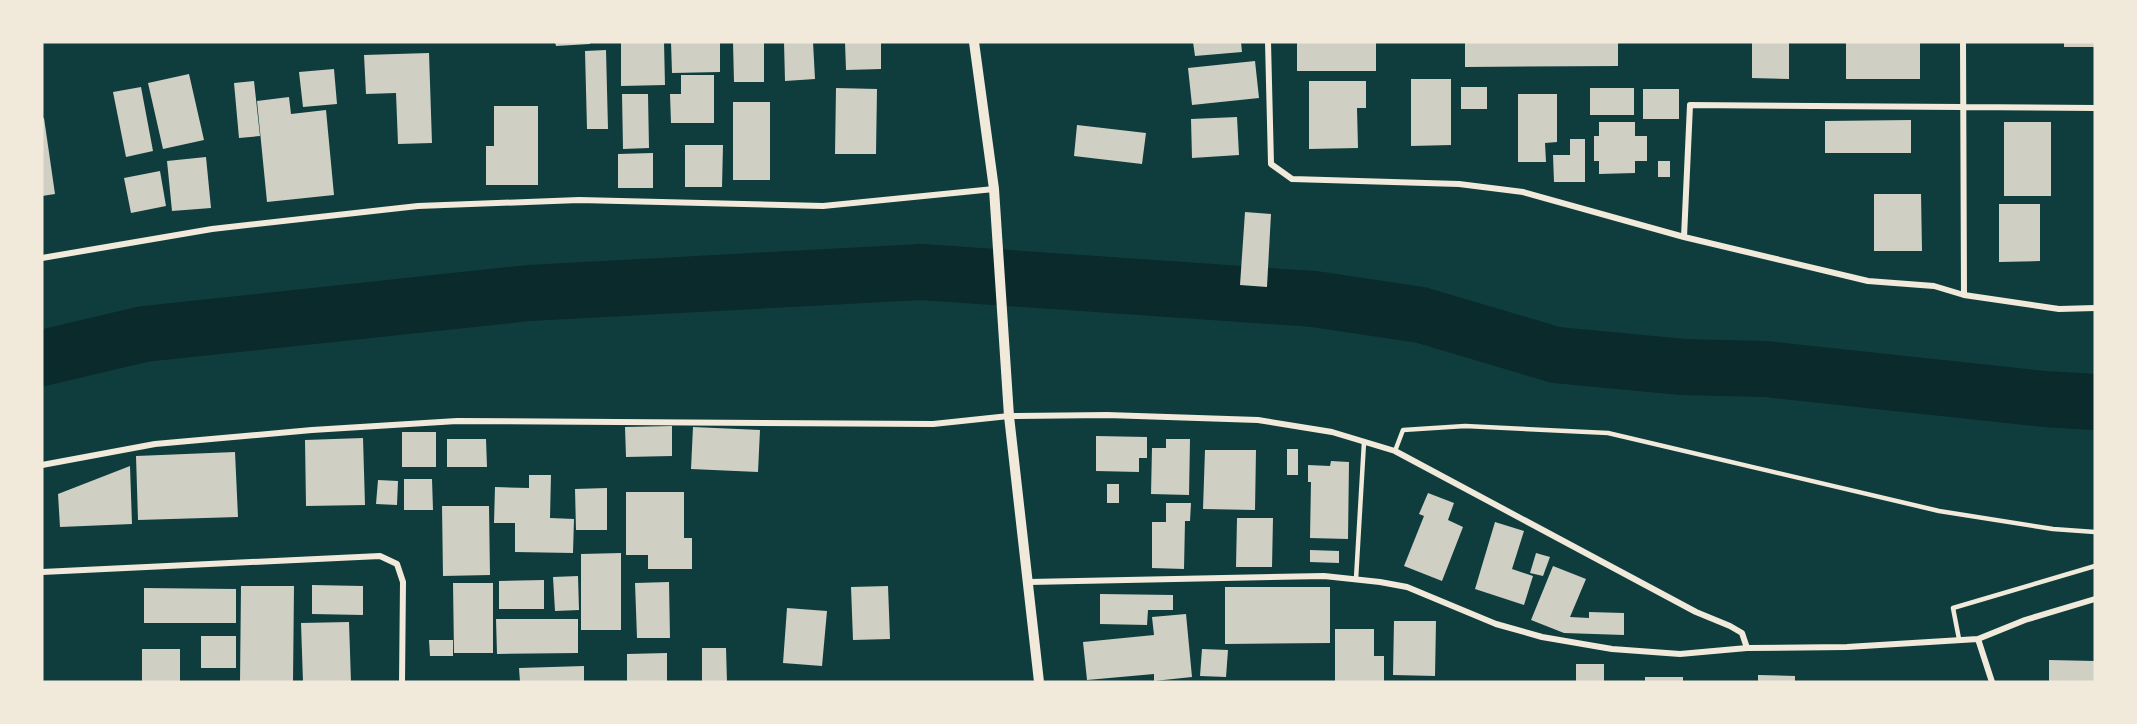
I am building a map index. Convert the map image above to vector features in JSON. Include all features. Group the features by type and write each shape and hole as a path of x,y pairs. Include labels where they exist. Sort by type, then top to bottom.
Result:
{"street":[{"path":"974,42 994,189 994,225 1009,416 1039,682"},
{"path":"1268,42 1271,164 1292,179 1460,184 1523,192 1684,237 1868,281 1934,286 1964,295 2059,309 2095,308"},
{"path":"1963,42 1964,295"},
{"path":"1684,237 1690,105 2095,108"},
{"path":"42,258 212,229 418,206 579,200 823,206 994,189"},
{"path":"42,465 155,444 312,430 457,421 933,424 1009,416 1107,415 1258,420 1332,432 1395,451 1696,612 1730,626 1742,633 1747,648"},
{"path":"42,572 380,556 397,564 403,582 402,682"},
{"path":"1029,582 1324,576 1356,579 1407,587 1496,624 1542,637 1612,649 1680,654 1747,648 1847,647 1978,639 2025,620 2095,599"},
{"path":"1978,639 1992,682"}],"lane":[{"path":"1395,451 1403,429 1465,426 1608,433 1939,511 2053,529 2095,532"},
{"path":"1356,579 1364,442"},
{"path":"1959,639 1953,608 2095,566"}],"building":[{"path":"555,42 590,42 590,44 556,46"},
{"path":"621,42 664,42 665,85 621,86"},
{"path":"671,42 720,42 720,72 672,73"},
{"path":"733,42 764,42 764,82 734,82"},
{"path":"784,42 813,42 815,79 785,81"},
{"path":"845,42 881,42 881,69 846,70"},
{"path":"1193,42 1241,42 1242,52 1195,56"},
{"path":"1297,42 1376,42 1376,71 1297,71"},
{"path":"1465,42 1618,42 1618,66 1465,67"},
{"path":"1752,42 1789,42 1789,79 1752,78"},
{"path":"1846,42 1920,42 1920,79 1846,79"},
{"path":"2064,42 2095,42 2095,47 2064,47"},
{"path":"606,50 608,129 587,129 585,51"},
{"path":"429,53 432,143 398,144 396,93 366,94 364,55"},
{"path":"1255,61 1259,98 1192,105 1188,68"},
{"path":"334,69 337,104 303,107 299,72"},
{"path":"189,74 204,140 163,149 148,83"},
{"path":"681,75 714,75 714,123 671,123 670,94 681,94"},
{"path":"1411,79 1451,79 1451,145 1411,146"},
{"path":"254,81 260,136 239,138 234,83"},
{"path":"1309,81 1366,81 1366,108 1357,108 1358,148 1309,149"},
{"path":"141,87 153,151 126,157 113,92"},
{"path":"1461,87 1487,87 1487,109 1461,109"},
{"path":"836,88 877,89 876,154 835,154"},
{"path":"1590,88 1634,88 1634,115 1590,115"},
{"path":"1643,89 1679,89 1679,119 1643,119"},
{"path":"622,94 648,94 649,148 623,149"},
{"path":"1518,94 1557,94 1557,142 1545,143 1546,162 1518,162"},
{"path":"289,97 291,114 326,110 334,195 267,202 257,101"},
{"path":"733,102 770,102 770,180 733,180"},
{"path":"494,106 538,106 538,185 486,185 486,146 494,146"},
{"path":"1237,117 1239,155 1192,158 1191,119"},
{"path":"42,118 44,118 55,194 42,196"},
{"path":"1911,120 1911,153 1825,153 1825,121"},
{"path":"1599,122 1635,122 1635,136 1647,136 1647,161 1635,161 1635,173 1599,174 1599,161 1594,161 1594,136 1599,136"},
{"path":"2004,122 2051,122 2051,196 2004,196"},
{"path":"1077,125 1146,133 1142,164 1074,156"},
{"path":"1570,139 1585,139 1585,182 1554,182 1553,155 1570,155"},
{"path":"685,145 723,145 722,187 685,187"},
{"path":"653,153 653,188 618,188 618,154"},
{"path":"206,157 211,208 172,211 167,161"},
{"path":"1658,161 1670,161 1670,177 1658,177"},
{"path":"160,171 166,206 131,213 124,178"},
{"path":"1874,194 1921,194 1922,251 1874,251"},
{"path":"1999,204 2040,204 2040,261 1999,262"},
{"path":"1245,212 1271,214 1267,287 1240,285"},
{"path":"672,426 672,456 626,457 625,427"},
{"path":"693,427 760,430 758,472 691,469"},
{"path":"402,432 436,432 436,467 402,467"},
{"path":"1096,436 1147,437 1147,458 1139,458 1139,472 1096,471"},
{"path":"363,438 365,505 306,506 305,440"},
{"path":"447,439 486,439 487,467 447,467"},
{"path":"1166,439 1190,439 1189,495 1151,494 1152,448 1166,448"},
{"path":"1287,449 1298,449 1298,475 1287,475"},
{"path":"1205,450 1256,450 1255,510 1203,509"},
{"path":"235,452 238,517 138,520 136,456"},
{"path":"1331,461 1349,462 1348,539 1310,538 1311,482 1308,482 1308,465 1330,466"},
{"path":"130,466 132,524 60,527 58,494"},
{"path":"529,475 551,475 550,518 574,519 573,553 515,552 515,523 494,523 495,487 529,488"},
{"path":"404,479 432,479 433,510 404,510"},
{"path":"378,480 398,481 397,505 376,504"},
{"path":"1107,484 1119,484 1119,503 1107,503"},
{"path":"607,488 607,530 576,530 575,489"},
{"path":"626,492 684,492 684,538 692,538 692,569 648,569 648,555 626,555"},
{"path":"1428,493 1454,503 1448,520 1463,527 1442,581 1404,566 1424,516 1419,514"},
{"path":"1166,503 1191,503 1190,521 1185,521 1184,569 1152,568 1152,522 1166,522"},
{"path":"442,506 489,506 490,575 443,576"},
{"path":"1237,518 1273,518 1272,567 1236,567"},
{"path":"1495,522 1524,531 1512,569 1533,576 1524,605 1475,589"},
{"path":"1310,550 1339,551 1339,563 1310,562"},
{"path":"621,553 621,630 581,630 581,554"},
{"path":"1536,553 1550,557 1543,576 1530,573"},
{"path":"1553,566 1586,579 1570,617 1589,618 1589,612 1624,613 1624,635 1564,633 1531,620"},
{"path":"578,576 579,610 555,611 553,577"},
{"path":"544,580 544,609 499,609 499,581"},
{"path":"669,582 670,638 637,638 635,583"},
{"path":"453,583 493,583 493,653 454,653"},
{"path":"312,585 363,586 363,615 312,614"},
{"path":"241,586 294,586 293,682 240,682"},
{"path":"888,586 890,639 853,640 851,587"},
{"path":"1225,587 1330,587 1330,643 1225,644"},
{"path":"144,588 236,589 236,623 144,623"},
{"path":"1100,594 1173,595 1173,610 1148,610 1147,625 1100,624"},
{"path":"787,608 827,611 822,666 783,663"},
{"path":"1186,614 1192,677 1154,681 1154,674 1087,680 1083,642 1154,635 1152,617"},
{"path":"496,619 578,619 578,653 497,654"},
{"path":"1394,621 1436,621 1435,676 1393,675"},
{"path":"349,622 351,682 303,682 301,623"},
{"path":"1335,629 1374,629 1374,656 1384,656 1384,682 1335,682"},
{"path":"201,636 236,636 236,668 201,668"},
{"path":"429,640 453,640 453,656 430,656"},
{"path":"702,648 726,648 727,682 702,682"},
{"path":"142,649 180,649 180,682 142,682"},
{"path":"1202,649 1228,650 1226,677 1200,676"},
{"path":"667,653 667,682 627,682 627,654"},
{"path":"2049,660 2095,661 2095,682 2049,682"},
{"path":"1576,664 1604,664 1604,682 1576,682"},
{"path":"584,666 584,682 520,682 519,668"},
{"path":"1758,675 1795,676 1795,682 1758,682"},
{"path":"1645,677 1683,677 1683,682 1645,682"}],"waterway":[{"path":"42,358 144,334 529,293 921,272 1314,299 1421,315 1556,355 1683,367 1766,369 2044,399 2095,402"}]}
